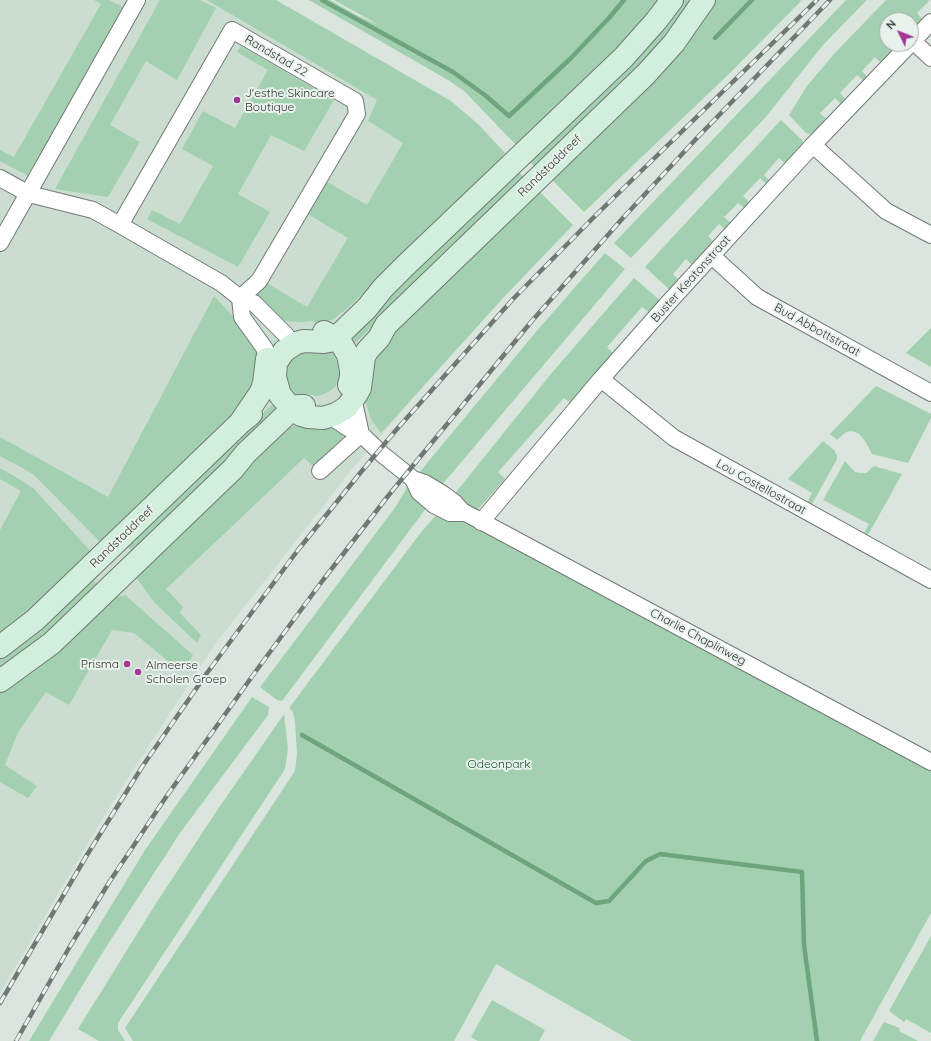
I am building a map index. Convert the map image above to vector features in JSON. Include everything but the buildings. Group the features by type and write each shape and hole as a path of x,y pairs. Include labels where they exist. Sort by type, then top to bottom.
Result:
{"main road":[{"path":"329,335 367,308 382,288 624,57 652,26 672,0"},
{"name":"Randstaddreef","path":"356,366 363,363 367,351 379,338 386,325 646,74 674,43 704,0"},
{"path":"0,681 52,643 233,469 250,460 296,418 296,412 302,406 315,408 330,405 349,396 360,388 356,366 345,349 329,335 310,330 303,330 274,360 280,395 296,412 315,418 330,416 342,411 349,396"},
{"name":"Randstaddreef","path":"0,647 35,620 240,422 261,392 274,360"}],"street":[{"path":"0,242 29,194 137,0"},
{"name":"Buster Keatonstraat","path":"919,34 931,22"},
{"name":"Randstad 22","path":"120,225 232,30 355,101 357,114 259,281 240,298"},
{"path":"919,48 931,58"},
{"name":"Buster Keatonstraat","path":"481,522 601,379 670,301 813,145 901,52"},
{"path":"813,145 886,211 931,235"},
{"path":"0,178 29,194 93,210 221,283 240,298 254,303 274,360"},
{"name":"Bud Abbottstraat","path":"712,256 757,297 931,393"},
{"path":"240,298 242,317 274,360"},
{"name":"Lou Costellostraat","path":"601,379 674,438 931,580"},
{"path":"320,471 361,434 355,407 349,396"},
{"name":"Charlie Chaplinweg","path":"330,416 348,428 361,434 413,479 443,494 455,503 463,512 930,761"}],"shaded area":[{"path":"0,0 258,0 425,100 562,226 353,468 213,647 113,801 0,993"}],"green space":[{"path":"94,0 109,0 125,8 30,177 0,161 0,150 14,157 101,4"},
{"path":"160,0 200,0 216,8 177,80 146,61 110,125 140,142 108,197 55,189"},
{"path":"207,0 276,0 451,101 478,124 505,153 497,162 499,167 344,311 332,320 320,324 311,321 283,321 255,297 265,282 307,307 348,238 306,213 324,180 367,205 403,143 368,121 377,100"},
{"path":"309,0 330,0 360,17 379,25 334,0 664,0 645,24 519,148 464,91 448,80"},
{"path":"677,0 694,0 646,63 537,169 528,160"},
{"path":"713,0 802,0 731,72 584,212 552,180"},
{"path":"846,0 867,0 823,45 765,118 631,258 614,243"},
{"path":"886,0 930,0 918,12 879,12 879,52 894,52 882,64 875,57 862,71 869,79 865,82 857,75 840,93 847,101 842,105 835,98 820,113 828,121 813,135 806,133 789,115 807,86 834,54"},
{"path":"919,15 924,21 919,26"},
{"path":"241,46 334,100 304,151 271,135 238,194 270,212 238,267 147,219 152,210 180,224 213,166 182,149 203,111 235,128 268,70 237,52"},
{"path":"781,120 802,140 804,145 787,165 779,158 764,175 770,181 767,184 760,178 743,196 751,204 746,209 738,203 724,217 732,224 726,230 719,224 708,236 715,243 693,266 686,259 673,274 681,282 672,292 645,267"},
{"path":"517,169 525,179 351,347 342,337"},
{"path":"540,192 573,225 504,297 381,433 371,419 365,399 372,384 373,361 377,347"},
{"path":"605,253 625,269 441,486 418,474 535,333"},
{"path":"634,278 661,301 650,313 642,307 607,347 616,356 573,405 564,398 498,472 505,479 478,509 470,509 453,496 550,375"},
{"path":"214,296 239,323 259,348 253,396 103,545 33,474 0,456 0,437 108,497"},
{"path":"931,328 931,367 906,353"},
{"path":"331,351 335,356 339,369 339,377 336,386 330,391 317,396 308,394 295,397 290,392 286,380 287,368 290,361 295,355 302,352 322,354"},
{"path":"876,386 931,414 931,418 908,463 872,454 865,441 855,432 846,432 837,440 830,434"},
{"path":"277,400 285,410 134,554 125,544"},
{"path":"299,424 330,426 344,436 314,467 304,458 166,589 183,607 180,613 201,635 197,643 155,603 137,579 152,558 291,427"},
{"path":"823,441 834,450 837,455 837,459 811,506 807,503 812,493 788,479"},
{"path":"845,461 855,472 866,473 874,466 902,474 868,535 864,533 869,524 823,500"},
{"path":"0,468 34,489 93,554 37,606 0,634 0,530 21,491 0,479"},
{"path":"408,486 427,507 282,701 277,700 260,687 394,509"},
{"name":"Odeonpark","path":"438,513 489,532 931,766 931,913 860,1041 632,1041 496,964 454,1041 133,1041 125,1028 295,771 297,754 295,722 293,712 289,708 422,531"},
{"path":"91,578 100,588 38,644 0,671 0,655"},
{"path":"125,595 193,655 181,672 134,633 112,630 69,705 46,692 18,732 5,765 37,786 28,798 0,782 0,690 112,599"},
{"path":"252,697 269,707 268,715 180,833 99,958 49,1041 29,1041 145,850"},
{"path":"284,714 288,749 285,769 118,1023 118,1030 125,1041 99,1041 78,1029 155,905 216,812"},
{"path":"931,936 931,1033 906,1019 904,1022 889,1011"},
{"path":"492,1000 545,1030 539,1041 478,1041 471,1037"},
{"path":"884,1022 897,1027 900,1029 899,1031 918,1041 873,1041"}],"waterway":[{"path":"322,0 453,72 486,96 509,116 571,58 624,0"},
{"path":"715,38 752,0"},
{"path":"302,735 596,903 609,901 646,861 660,854 802,872 804,945 817,1041"}],"railway":[{"path":"0,1003 87,855 142,767 207,673 298,550 361,472 397,429 514,298 596,215 817,0"},
{"path":"16,1041 69,948 110,881 166,797 323,580 388,496 531,322 622,219 696,139 830,0"}],"place":[{"name":"J'esthe Skincare Boutique","path":"237,100"},
{"name":"Prisma","path":"127,664"},
{"name":"Almeerse Scholen Groep","path":"138,672"}]}
